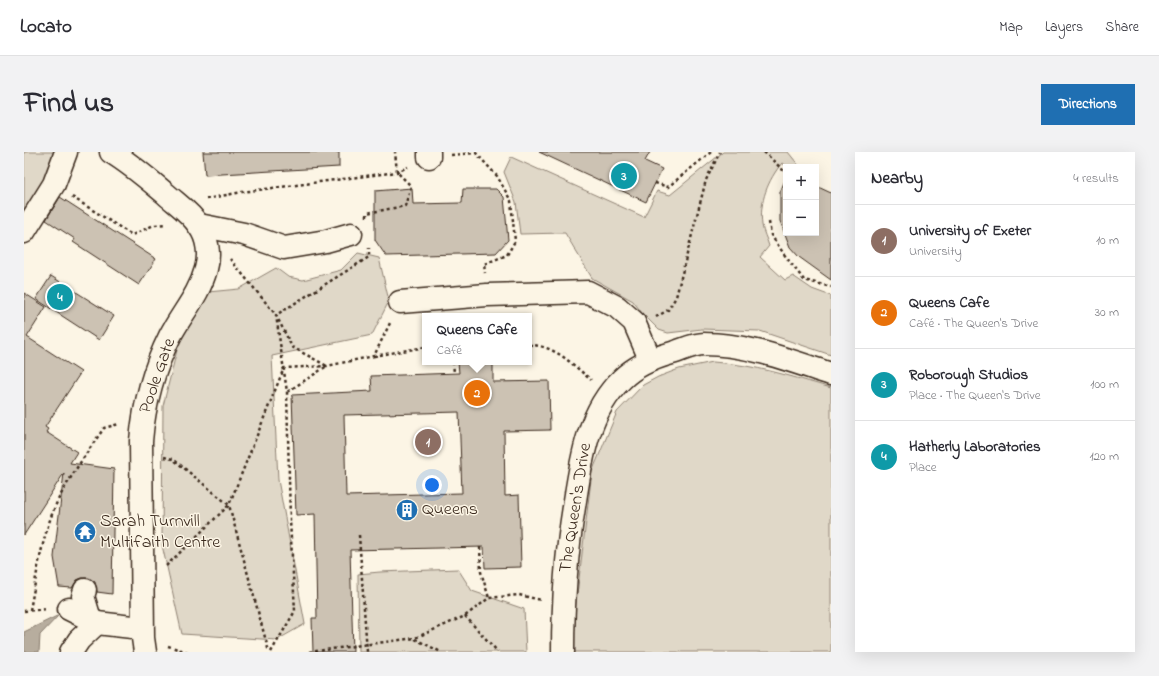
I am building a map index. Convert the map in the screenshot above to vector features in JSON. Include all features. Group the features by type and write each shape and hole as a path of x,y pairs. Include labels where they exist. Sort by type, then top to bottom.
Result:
{"street":[{"path":"24,232 54,184 66,152"},
{"path":"111,152 126,161 193,221 244,234 284,248 326,241 362,232"},
{"name":"Poole Gate","path":"145,652 143,638 144,588 141,441 143,418 152,384 170,335 192,303 206,270 208,257 193,221"},
{"path":"400,302 487,295 588,292 617,307 634,322 650,359"},
{"name":"The Queen's Drive","path":"563,652 563,605 566,557 579,472 589,434 601,406 608,394 622,379 650,359 703,344 756,351 831,374"},
{"path":"85,590 84,596 110,626"},
{"path":"69,609 110,626"},
{"path":"71,652 78,640 110,626"}],"path":[{"path":"276,315 369,257 362,232 367,213 405,206 411,186 397,172 395,152"},
{"path":"68,194 132,235 154,225 193,221 242,192 397,172 429,155 476,152 497,176 511,201 515,241 507,255 484,264"},
{"path":"655,183 668,187 711,152"},
{"path":"634,322 653,318 668,310 676,297 706,180 720,152"},
{"path":"764,152 783,170"},
{"path":"193,221 234,262 276,315 292,347 327,366"},
{"path":"769,222 771,235 786,258 804,280 831,286"},
{"path":"374,356 400,302"},
{"path":"270,652 295,611 290,520 288,392 276,315"},
{"path":"532,345 537,345 560,353 608,394"},
{"path":"284,368 327,366 374,356 422,348"},
{"path":"453,365 454,373"},
{"path":"288,392 327,366"},
{"path":"144,588 229,505 284,368"},
{"path":"30,610 44,543 58,501 83,458 104,428 143,418"},
{"path":"142,452 173,459 229,505 270,652"},
{"path":"359,535 366,652"},
{"path":"480,547 481,572 489,598"},
{"path":"309,652 415,638 465,616 489,598 519,595 563,605"},
{"path":"465,616 498,652"},
{"path":"415,638 441,652"}],"shaded area":[{"path":"24,152 64,152 34,209 24,211"},
{"path":"723,152 788,152 798,164 782,163 769,184 763,200 761,216 769,246 760,257 785,280 793,276 812,289 831,296 831,355 760,331 702,329 668,333 659,330 642,313 633,301 592,278 565,233 520,234 516,202 504,172 511,157 644,217 657,191 670,195"},
{"path":"358,253 379,258 389,301 372,335 272,356 278,480 305,624 277,640 182,634 162,545 163,406 180,338 208,292 239,289 276,268 288,277 303,280 341,270"},
{"path":"713,362 758,368 831,388 831,652 570,652 592,472 617,412 643,385 658,377 679,369"},
{"path":"458,569 472,591 524,609 526,652 359,652 358,574"},
{"path":"59,615 40,635 39,652 24,652 24,632"}],"building":[{"path":"203,152 339,152 339,167 205,175"},
{"path":"539,152 650,152 645,161 662,169 646,202"},
{"path":"783,185 783,229 780,221 780,192"},
{"path":"819,187 831,193 831,280 799,257 790,247 786,236 819,236"},
{"path":"412,188 413,204 462,203 463,189 496,189 504,197 508,240 496,253 386,256 375,240 375,191"},
{"path":"60,197 156,259 139,285 73,242 75,239 46,220"},
{"path":"51,276 114,316 99,340 36,299"},
{"path":"24,293 46,307 27,337 81,372 45,427 48,429 46,432 77,452 70,463 114,469 112,594 97,592 95,582 89,578 77,580 72,588 59,587 54,557 64,473 24,535"},
{"name":"Queens","path":"458,365 493,365 493,382 549,381 550,430 504,431 505,496 519,495 521,567 485,568 484,547 350,550 353,652 313,652 312,618 317,618 315,514 296,515 292,395 372,391 371,376 459,373","holes":["459,412 462,493 346,496 344,415"]}],"place":[{"name":"Roborough Studios","path":"624,176"},
{"name":"Hatherly Laboratories","path":"60,297"},
{"name":"Queens Cafe","path":"477,393"},
{"name":"University of Exeter","path":"428,442"},
{"name":"Queens","path":"407,510"},
{"name":"Sarah Turnvill Multifaith Centre","path":"85,532"}]}
